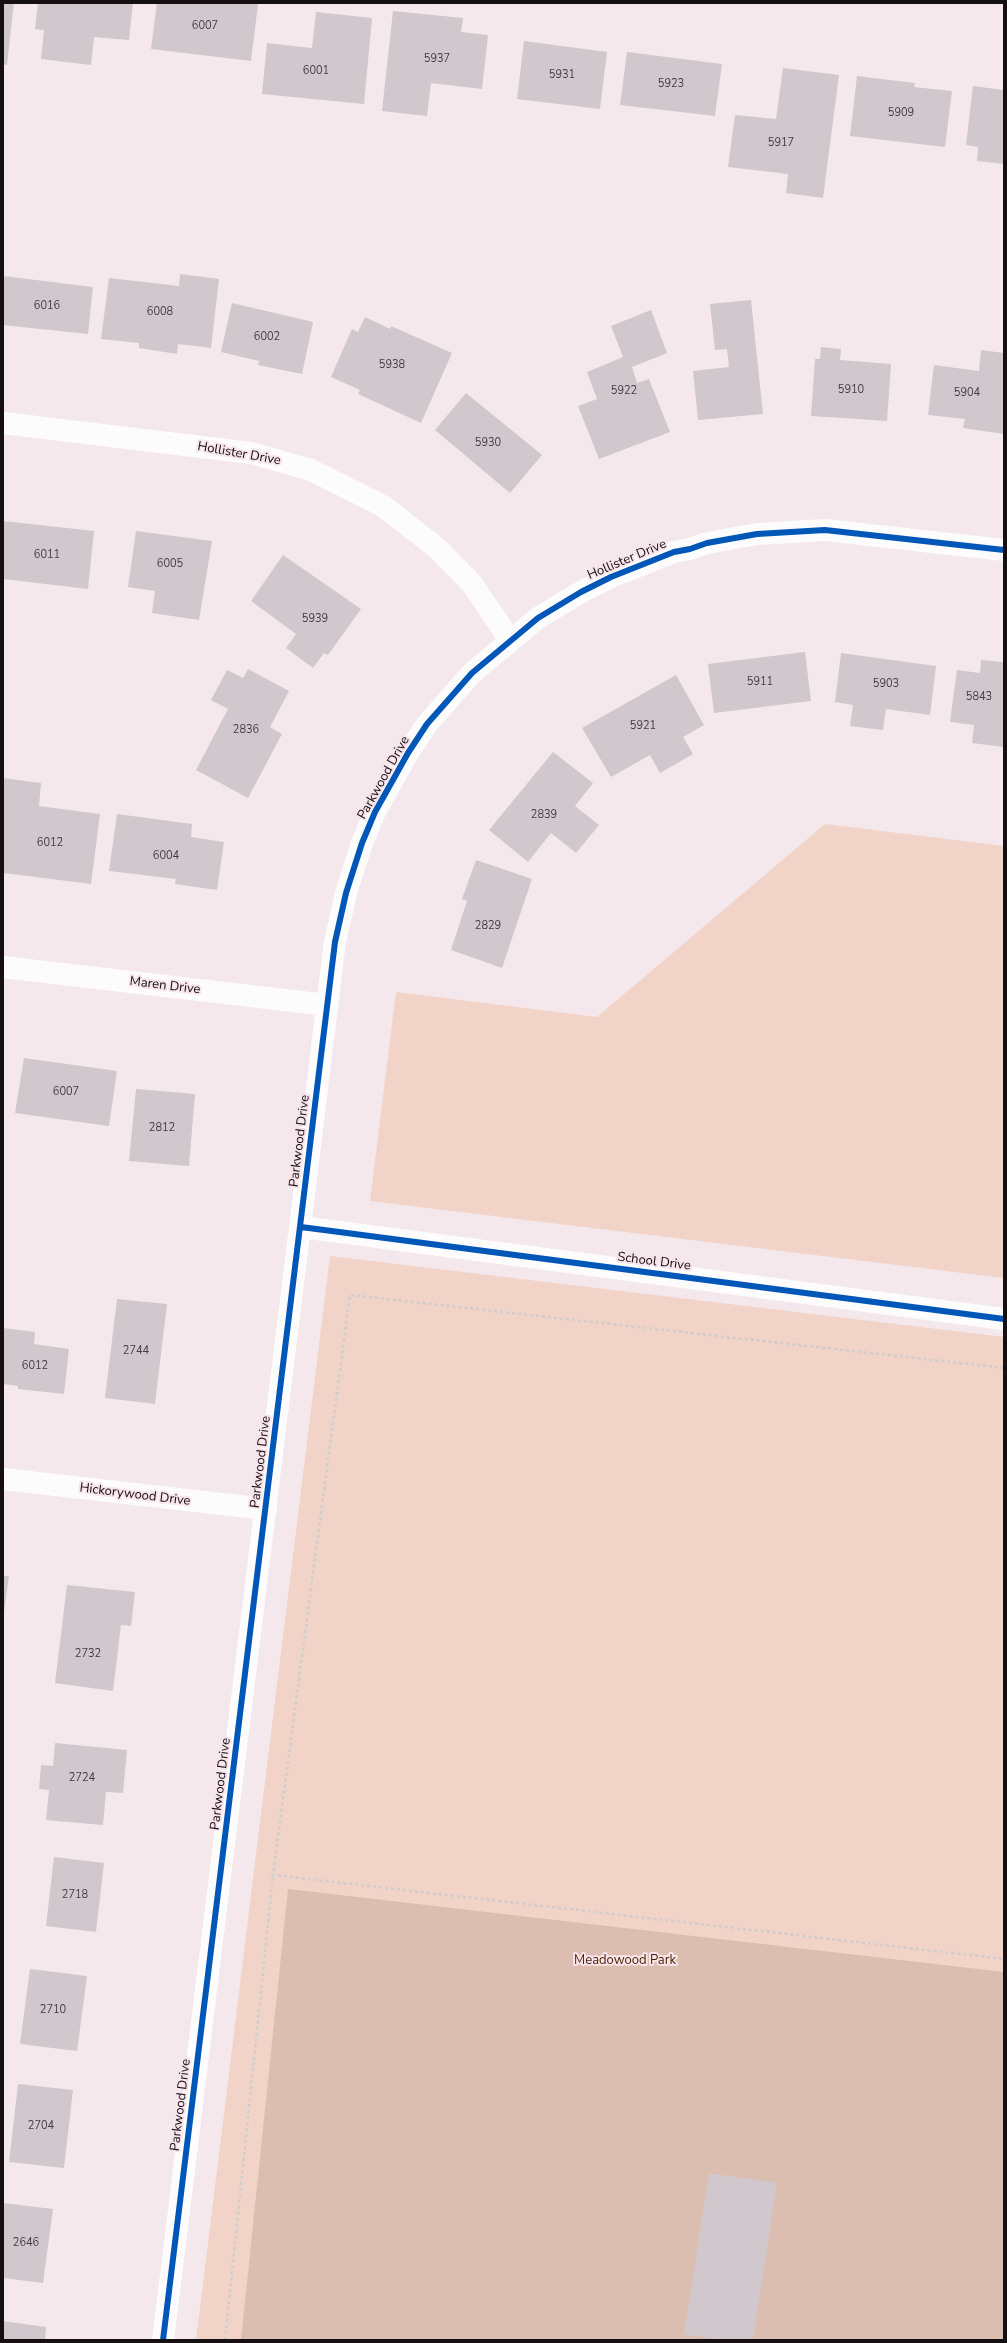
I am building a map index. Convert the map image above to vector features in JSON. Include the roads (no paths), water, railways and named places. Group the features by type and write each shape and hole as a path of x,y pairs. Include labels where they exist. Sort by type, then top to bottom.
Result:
{"street":[{"name":"Hollister Drive","path":"3,423 251,453 311,470 383,506 436,548 472,584 510,640 538,618 581,592 611,577 674,552 723,540 757,534 825,530 1004,550"},
{"name":"Parkwood Drive","path":"164,2340 336,936 346,893 362,843 375,812 408,753 427,724 472,673 510,640"},
{"name":"Maren Drive","path":"3,967 328,1005"},
{"name":"School Drive","path":"301,1227 1004,1319"},
{"name":"Hickorywood Drive","path":"3,1480 266,1509"}],"park label":[{"name":"Meadowood Park","path":"625,1961"}]}
